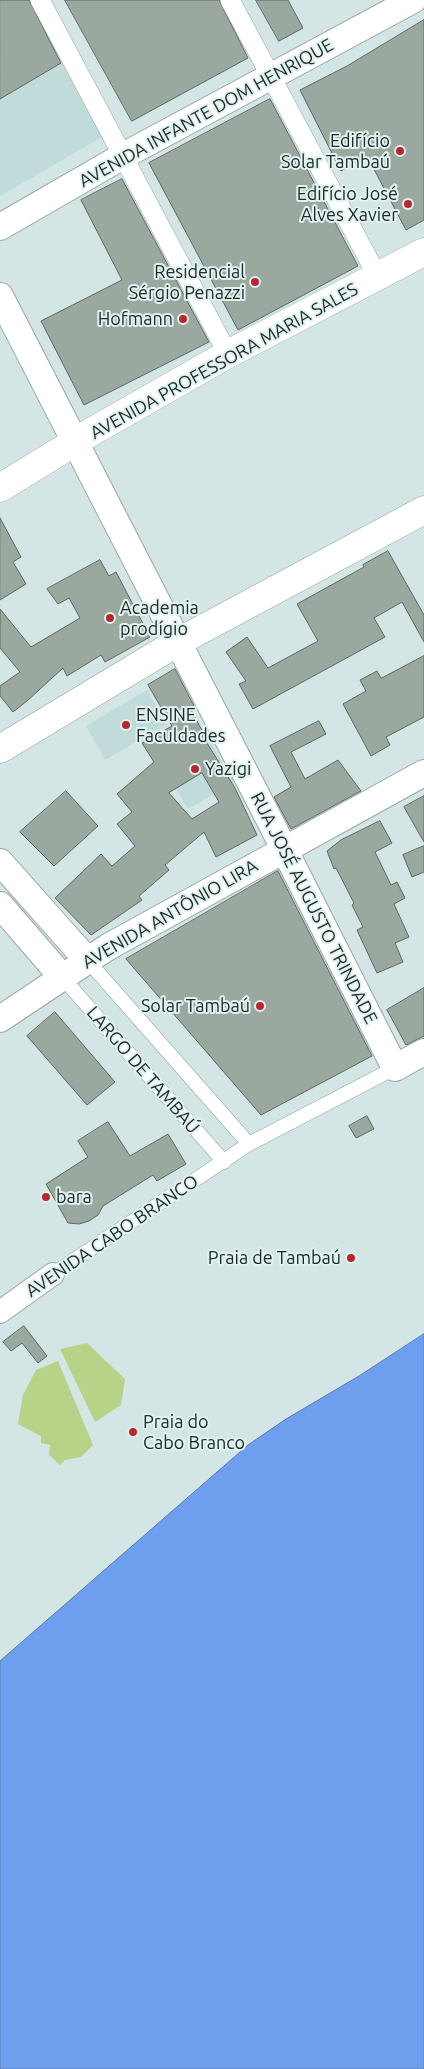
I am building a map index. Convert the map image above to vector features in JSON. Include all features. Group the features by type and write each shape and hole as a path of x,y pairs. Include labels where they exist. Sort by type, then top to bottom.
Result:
{"main road":[{"name":"AVENIDA INFANTE DOM HENRIQUE","path":"0,227 123,156 413,0"},
{"name":"AVENIDA PROFESSORA MARIA SALES","path":"0,488 74,442 228,354 424,252"},
{"name":"RUA JOSÉ AUGUSTO TRINDADE","path":"0,296 395,1068"},
{"path":"0,749 178,642 424,510"},
{"name":"AVENIDA ANTÔNIO LIRA","path":"0,1019 108,947 424,773"},
{"path":"0,862 88,961"},
{"path":"0,905 63,978"},
{"path":"395,1068 424,1052"}],"street":[{"path":"40,0 228,354"},
{"path":"230,0 378,277"},
{"name":"LARGO DE TAMBAÚ","path":"88,961 250,1144"},
{"name":"LARGO DE TAMBAÚ","path":"63,978 224,1162"},
{"name":"AVENIDA CABO BRANCO","path":"0,1312 53,1274 250,1144 395,1068"}],"shaded area":[{"path":"64,61 107,134 0,196 0,99"},
{"name":"ENSINE Faculdades","path":"147,690 167,724 105,760 86,726"},
{"path":"208,738 234,782 188,809 162,764"}],"green space":[{"path":"87,1343 125,1379 121,1405 95,1422 60,1349"},
{"path":"58,1361 93,1445 81,1457 65,1460 60,1465 49,1455 50,1445 41,1443 41,1436 18,1424 23,1395 36,1370"}],"water":[{"path":"424,1334 424,2069 0,2069 0,1661 248,1445 286,1419 359,1376"}],"building":[{"path":"0,0 29,0 61,63 0,99"},
{"path":"65,0 219,0 248,58 132,121"},
{"path":"256,0 288,0 303,28 279,41"},
{"path":"424,20 424,220 406,230 367,156 341,171 300,90 347,66"},
{"path":"270,99 358,266 238,330 149,163"},
{"path":"122,179 209,342 84,405 41,321 122,280 81,200"},
{"path":"0,518 21,557 13,562 26,584 0,600"},
{"path":"388,551 424,615 424,642 402,602 374,618 385,637 253,709 239,684 246,681 226,652 247,637 268,668 318,641 297,604 364,567 363,565"},
{"path":"100,560 109,576 116,572 150,637 105,662 101,655 67,676 63,668 13,712 0,696 0,686 20,672 0,648 0,609 31,647 80,618 69,598 58,604 47,589"},
{"path":"424,656 424,717 386,737 390,745 371,756 343,704 366,691 360,680 377,671 381,678"},
{"path":"175,669 195,708 191,710 204,734 202,735 235,788 257,835 216,857 204,832 165,865 169,870 139,896 142,900 91,935 55,898 101,854 112,866 135,846 117,824 132,812 117,794 154,762 142,743 172,726 148,685","holes":["202,773 219,802 192,819 169,793"]},
{"path":"319,721 326,734 291,752 305,779 338,760 361,791 291,829 274,797 291,787 270,746"},
{"path":"66,791 98,826 54,866 20,832"},
{"path":"424,796 424,842 404,807"},
{"path":"380,821 392,843 375,852 391,885 397,882 405,898 394,904 409,937 395,943 403,962 377,973 357,930 363,927 352,905 354,903 336,868 334,869 327,851 341,840"},
{"path":"424,846 424,872 412,877 403,855"},
{"name":"Solar Tambaú","path":"278,871 372,1056 261,1115 126,959"},
{"path":"424,988 424,1036 406,1045 387,1010"},
{"path":"55,1012 115,1082 87,1105 27,1036"},
{"path":"367,1116 374,1129 356,1138 349,1126"},
{"path":"108,1122 130,1156 168,1134 186,1164 157,1181 153,1175 103,1206 98,1215 89,1221 79,1224 68,1223 46,1184 88,1157 78,1141"},
{"path":"24,1326 47,1356 38,1363 22,1343 11,1351 3,1342"}],"place":[{"name":"Edifício Solar Tambaú","path":"400,151"},
{"name":"Edifício José Alves Xavier","path":"408,204"},
{"name":"Residencial Sérgio Penazzi","path":"255,282"},
{"name":"Hofmann","path":"183,319"},
{"name":"Academia prodígio","path":"110,618"},
{"name":"ENSINE Faculdades","path":"126,725"},
{"name":"Yazigi","path":"195,769"},
{"name":"Solar Tambaú","path":"260,1006"},
{"name":"bara","path":"46,1197"},
{"name":"Praia de Tambaú","path":"351,1258"},
{"name":"Praia do Cabo Branco","path":"133,1432"}]}
